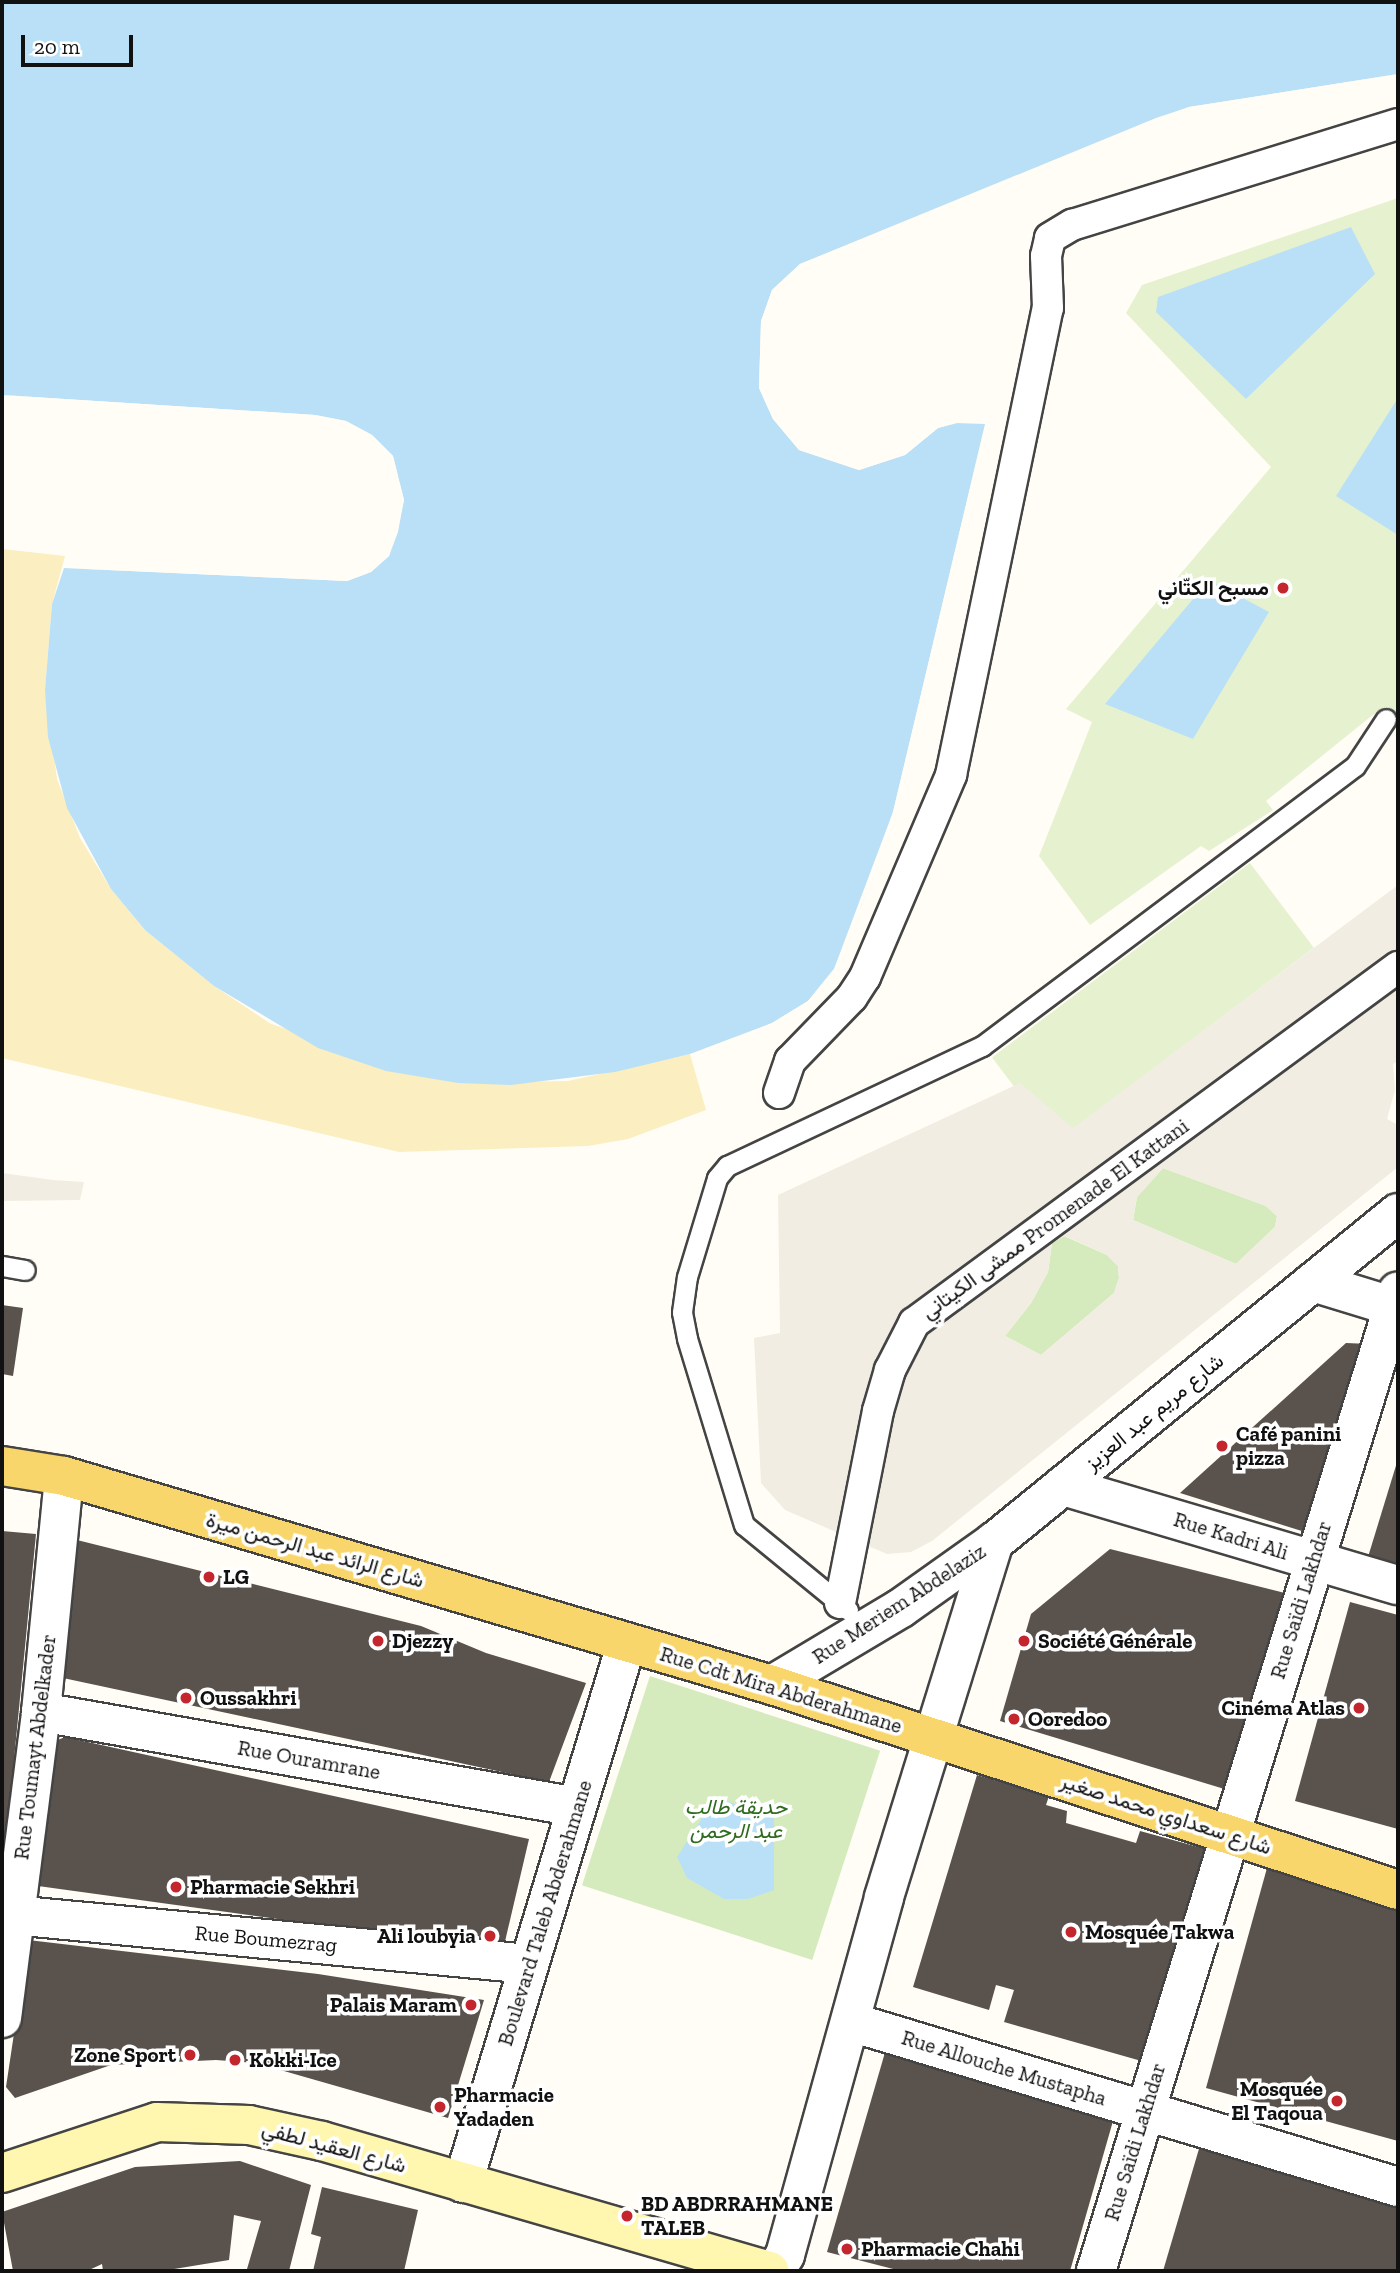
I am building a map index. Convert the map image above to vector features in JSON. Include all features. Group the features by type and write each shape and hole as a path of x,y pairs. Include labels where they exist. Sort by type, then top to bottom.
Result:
{"main road":[{"name":"شارع الرائد عبد الرحمن ميرة","path":"2,1465 64,1476 627,1642"},
{"name":"Rue Cdt Mira Abderahmane","path":"627,1642 772,1685 934,1738"},
{"name":"شارع سعداوي محمد صغير","path":"934,1738 1398,1890"},
{"name":"شارع العقيد لطفي","path":"2,2173 157,2122 274,2130 769,2271"}],"street":[{"path":"779,1093 790,1061 852,997 865,977 951,775 1048,308 1046,256 1050,239 1072,225 1398,124"},
{"name":"ممشى الكيتاني Promenade El Kattani","path":"854,1615 878,1411 890,1370 914,1323 1398,967"},
{"path":"1313,1282 1398,1213"},
{"path":"1313,1282 1397,1302"},
{"name":"شارع مريم عبد العزيز","path":"994,1542 1313,1282"},
{"name":"Rue Saïdi Lakhdar","path":"1096,2271 1313,1560 1397,1302"},
{"name":"Rue Toumayt Abdelkader","path":"2,2018 8,1914 41,1712 64,1476"},
{"name":"Rue Kadri Ali","path":"1063,1486 1398,1585"},
{"name":"Rue Meriem Abdelaziz","path":"772,1685 854,1615 994,1542"},
{"name":"Rue Meriem Abdelaziz","path":"934,1738 994,1542"},
{"name":"Boulevard Taleb Abderahmane","path":"463,2183 627,1642"},
{"name":"Rue Ouramrane","path":"41,1712 577,1807"},
{"path":"775,2271 785,2255 934,1738"},
{"name":"Rue Boumezrag","path":"8,1914 530,1964"},
{"name":"Rue Allouche Mustapha","path":"851,2022 1398,2187"}],"lane":[{"path":"854,1615 744,1525 687,1338 682,1312 687,1277 717,1178 727,1166 982,1046 1355,766 1386,719"},
{"path":"2,1266 25,1270"}],"green space":[{"name":"مسبح الكتّاني","path":"1398,198 1398,724 1374,714 1266,801 1273,810 1209,851 1201,846 1090,925 1039,856 1092,722 1066,709 1271,467 1126,313 1142,285"},
{"path":"1250,863 1314,948 1056,1142 992,1057"},
{"path":"1163,1168 1266,1206 1277,1216 1275,1227 1236,1264 1133,1220 1137,1197"},
{"path":"1064,1236 1107,1255 1118,1266 1119,1278 1114,1293 1041,1355 1005,1336 1031,1303 1048,1272 1052,1243"},
{"name":"حديقة طالب عبد الرحمن","path":"650,1676 880,1751 812,1960 582,1885"}],"sand":[{"path":"2,549 65,556 52,604 45,690 57,779 80,838 111,889 145,930 214,986 271,1024 458,1083 568,1081 690,1054 706,1110 628,1139 588,1146 399,1152 2,1058"}],"shaded area":[{"path":"1398,885 1398,1061 1393,1064 1395,1090 1387,1119 1398,1125 1398,1167 932,1541 911,1552 887,1554 785,1510 761,1483 754,1338 780,1333 778,1195 1020,1083 1073,1128","holes":["1163,1168 1266,1206 1277,1216 1275,1227 1236,1264 1133,1220 1137,1197","1065,1236 1107,1255 1118,1266 1119,1278 1114,1293 1041,1355 1005,1336 1031,1303 1048,1272 1052,1243"]},
{"path":"2,1173 84,1182 80,1200 2,1201"}],"water":[{"path":"2,2 1398,2 1398,74 1189,107 1156,118 800,264 772,290 761,321 759,388 773,419 799,450 859,470 905,455 938,428 955,423 985,424 893,812 862,904 834,969 808,1001 772,1023 690,1054 615,1072 511,1085 458,1083 386,1071 318,1048 214,986 145,930 111,889 67,808 48,737 45,690 52,604 64,568 347,581 371,572 389,556 404,500 393,456 372,435 346,421 315,415 2,395"},
{"path":"1351,227 1375,274 1246,399 1156,312 1158,297"},
{"path":"1398,398 1398,535 1336,496"},
{"path":"1209,580 1269,612 1193,739 1105,704"},
{"path":"715,1798 774,1815 774,1890 748,1899 724,1899 687,1878 677,1857"}],"pier":[{"path":"1398,74 1190,111 802,267 775,292 764,321 761,355 763,387 776,418 801,448 858,467 903,452 937,425 969,420 938,428 905,455 859,470 799,450 773,419 759,388 761,321 772,290 800,264 1189,107"},
{"path":"2,395 315,415 346,421 372,435 393,456 398,478 390,458 370,438 345,425"},
{"path":"986,421 896,813 837,971 811,1004 774,1026 691,1058 772,1023 808,1001 834,969 893,812"},
{"path":"399,481 404,500 398,532 389,556 371,572 347,581 64,568 346,577 370,569 386,554 401,500"}],"building":[{"path":"2,1305 23,1308 13,1376 2,1374"},
{"path":"1346,1343 1369,1344 1305,1532 1180,1493"},
{"path":"1398,1459 1398,1566 1368,1557"},
{"path":"2,1531 36,1534 4,1862 2,1862"},
{"path":"77,1540 421,1626 486,1653 586,1683 549,1782 63,1678"},
{"path":"1110,1549 1289,1594 1231,1791 1000,1721 1031,1614"},
{"name":"Cinéma Atlas","path":"1350,1602 1398,1615 1398,1829 1295,1801"},
{"path":"65,1737 529,1839 503,1950 38,1886 48,1744"},
{"path":"977,1775 1049,1796 1046,1805 1067,1811 1066,1823 1136,1843 1140,1831 1213,1851 1152,2064 1004,2022 1014,1990 996,1985 989,2010 913,1987"},
{"path":"1267,1868 1398,1904 1398,2141 1206,2088"},
{"path":"28,1940 318,1974 484,2000 448,2118 256,2063 216,2060 111,2065 15,2098 6,2087"},
{"path":"886,2049 1113,2121 1070,2271 901,2271 827,2252"},
{"path":"1201,2142 1398,2200 1398,2271 1163,2271"},
{"path":"240,2161 311,2185 289,2271 247,2269 261,2221 234,2215 229,2260 162,2271 103,2271 102,2264 87,2271 13,2271 2,2212 135,2167"},
{"path":"322,2187 418,2210 404,2271 313,2271 321,2237 311,2234"}],"place":[{"name":"مسبح الكتّاني","path":"1283,588"},
{"name":"Café panini pizza","path":"1222,1446"},
{"name":"LG","path":"209,1577"},
{"name":"Djezzy","path":"378,1641"},
{"name":"Société Générale","path":"1024,1641"},
{"name":"Oussakhri","path":"186,1698"},
{"name":"Cinéma Atlas","path":"1359,1708"},
{"name":"Ooredoo","path":"1014,1719"},
{"name":"Pharmacie Sekhri","path":"176,1887"},
{"name":"Mosquée Takwa","path":"1071,1932"},
{"name":"Ali loubyia","path":"490,1936"},
{"name":"Palais Maram","path":"471,2005"},
{"name":"Zone Sport","path":"190,2055"},
{"name":"Kokki-Ice","path":"235,2060"},
{"name":"Mosquée El Taqoua","path":"1337,2101"},
{"name":"Pharmacie Yadaden","path":"440,2107"},
{"name":"BD ABDRRAHMANE TALEB","path":"627,2216"},
{"name":"Pharmacie Chahi","path":"847,2249"}]}
